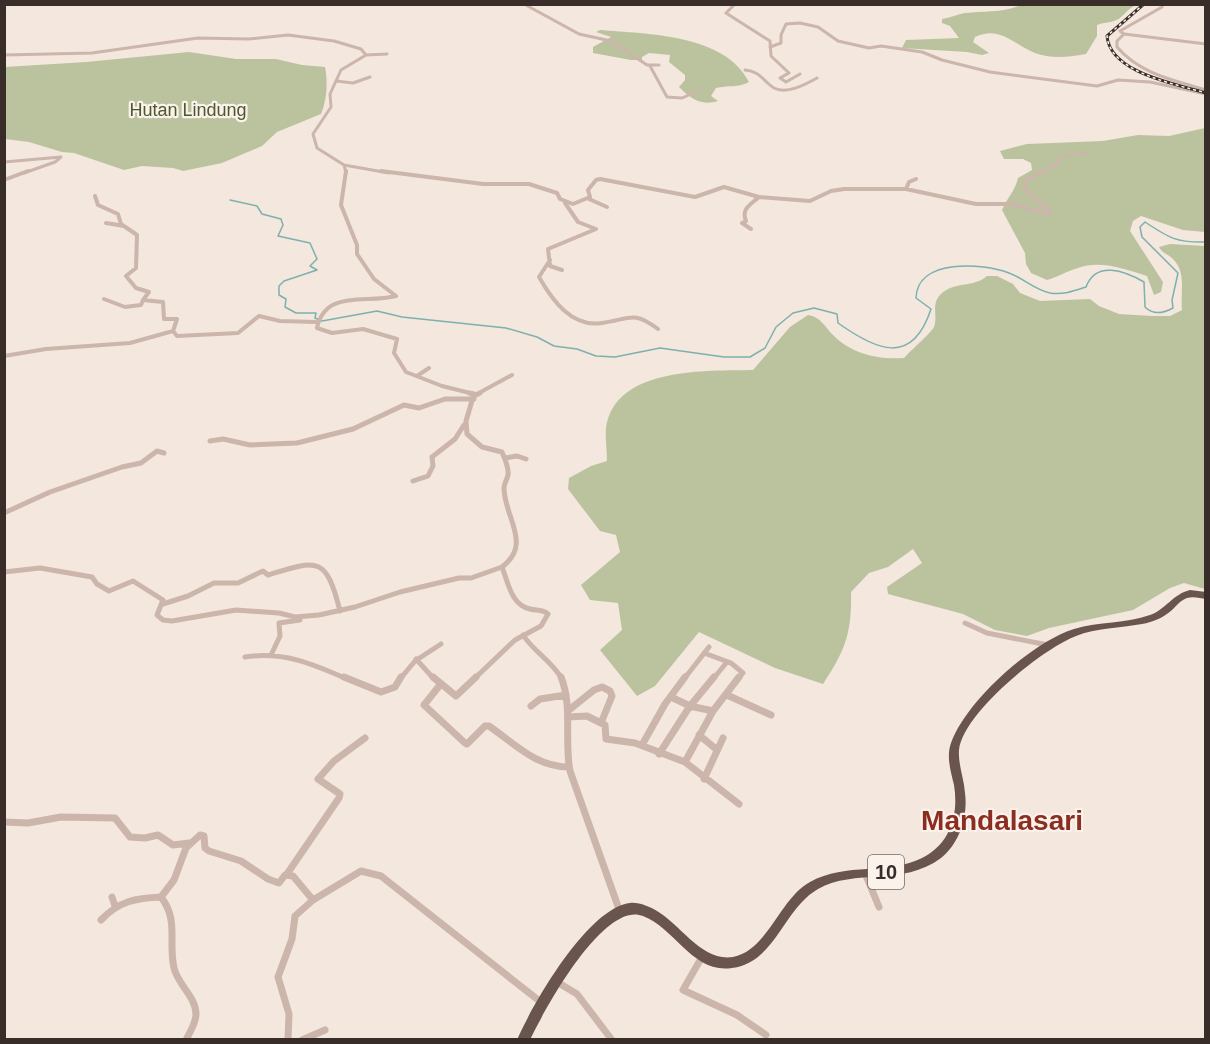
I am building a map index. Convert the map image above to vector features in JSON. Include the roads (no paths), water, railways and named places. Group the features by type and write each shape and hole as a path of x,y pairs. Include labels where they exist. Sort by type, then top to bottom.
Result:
{"highway":[{"name":"10","path":"620,912 629,908 649,912 703,955 722,963 737,962 756,950 770,936 795,900 807,890 841,875 909,868 926,862 946,847 958,823 960,794 954,756 961,731 985,697 1048,645 1077,631 1130,623 1159,615 1182,595 1195,593 1206,596"},
{"path":"523,1040 555,981 602,925 620,912"}],"street":[{"path":"524,4 579,34 611,41 637,60 650,66 657,74 668,97 682,98 700,90"},
{"path":"735,4 726,13 769,40 774,60 789,73 780,78 786,82"},
{"path":"1163,4 1120,31 1124,34 1206,44"},
{"path":"770,47 782,43 782,29 786,24 800,23 819,28 842,42 869,48 882,46 922,52 942,60 990,72 1058,83 1097,86 1100,83 1117,81 1158,82 1206,92"},
{"path":"1124,34 1117,41 1117,47 1132,62 1154,73 1206,92"},
{"path":"4,55 92,53 198,38 249,39 288,35 334,41 361,49 366,55"},
{"path":"374,53 381,58"},
{"path":"387,54 366,55 342,69 330,94 331,107 314,130 312,138 317,148 344,165 412,177 483,184 529,184 557,193 559,199 565,203 578,222 596,229 548,249 550,266 562,270"},
{"path":"650,66 659,65"},
{"path":"745,70 757,72 771,82 775,88 800,87 817,78"},
{"path":"771,82 780,84 800,74"},
{"path":"336,81 354,83 370,77"},
{"path":"589,199 591,196 588,190 598,179 693,197 726,187 759,197 812,201 831,191 844,189 906,189 976,204 1014,204 1048,214 1050,210 1028,192 1025,181 1054,166 1061,156 1086,153"},
{"path":"4,162 62,157 52,163 4,180"},
{"path":"344,165 346,170 342,206 357,245 357,254 375,280 396,296 342,301 325,308 318,319 317,328 326,332 363,329 397,339 394,353 401,368 442,386 473,393 474,397"},
{"path":"906,189 909,182 916,179"},
{"path":"95,196 98,205 118,214 121,224 138,237 136,268 126,276 136,288 145,288 149,292 141,305 125,307 104,298"},
{"path":"751,229 742,224 746,220 744,210 759,197"},
{"path":"565,203 576,204 589,199 607,207"},
{"path":"106,223 126,226"},
{"path":"550,260 539,277 561,309 579,319 597,324 614,317 641,317 658,329"},
{"path":"143,300 163,302 164,319 176,321 185,317"},
{"path":"172,332 177,336 238,333 259,316 283,321 318,319"},
{"path":"172,332 176,321"},
{"path":"4,356 44,349 130,344 172,332"},
{"path":"417,376 429,369"},
{"path":"210,441 226,439 250,445 296,444 353,429 404,405 419,408 429,402 474,397 512,375"},
{"path":"413,481 428,476 433,466 432,456 442,452 458,436 474,397"},
{"path":"271,655 280,636 279,623 340,611 400,592 459,578 471,578 512,561 516,550 515,527 504,486 508,473 505,458 499,449 483,447 473,441 466,434 464,423"},
{"path":"4,513 50,492 122,467 141,463 157,451 164,453"},
{"path":"505,458 518,456 526,459"},
{"path":"313,616 295,617 236,610 166,621 157,615 163,603 189,596 214,583 238,583 263,571 268,575 314,563 322,567 335,591 340,611"},
{"path":"416,659 440,685 459,698 523,635 541,626 548,614 541,609 529,609 523,606 510,592 502,567"},
{"path":"4,572 40,568 60,570 92,577 97,584 109,591 131,580 162,599 163,603"},
{"path":"965,623 987,633 1048,645"},
{"path":"523,635 558,670 566,695 568,714 566,748 572,784 597,844 620,912"},
{"path":"245,657 271,655 312,665 379,692 395,687 400,677 416,659 441,644"},
{"path":"642,745 670,696 710,647"},
{"path":"685,762 713,711 743,672 727,662 704,653"},
{"path":"659,754 690,706 727,662"},
{"path":"440,685 424,705 465,743 467,744 485,726 489,726 527,755 548,767 569,767"},
{"path":"568,714 594,690 602,687 610,691 612,696 601,723"},
{"path":"727,694 771,715"},
{"path":"531,706 545,696 559,698 566,695"},
{"path":"670,696 690,706 713,711"},
{"path":"568,714 587,716 601,723 606,727 604,735 606,739 642,745 659,754 685,762 739,804"},
{"path":"699,735 716,749"},
{"path":"158,897 175,877 182,853 189,843 200,835 204,836 209,852 241,861 276,883 287,874 339,798 340,794 318,779 334,761 365,738"},
{"path":"704,779 723,738"},
{"path":"4,822 28,823 61,817 115,818 130,837 158,835 173,845 189,843"},
{"path":"288,1040 289,1014 287,1000 280,986 279,970 292,939 295,916 313,900 361,871 378,874 542,1003"},
{"path":"865,873 879,907"},
{"path":"287,874 293,876 313,900"},
{"path":"112,897 112,908"},
{"path":"100,916 135,897 158,897 166,904 174,928 173,957 177,976 196,1007 196,1017 186,1040"},
{"path":"703,955 683,988 684,992 737,1015 766,1035"},
{"path":"555,981 577,994 612,1040"},
{"path":"302,1040 325,1030"}],"waterway":[{"path":"230,200 257,206 262,214 281,219 283,225 278,236 310,243 317,259 310,266 317,270 284,281 279,286 279,295 286,299 285,307 296,313 316,313 315,318 322,321 377,311 402,317 506,328 537,337 554,346 577,349 596,356 615,357 660,348 724,357 750,357 765,348 776,327 793,313 814,308 837,314 838,323 852,333 879,346 892,348 903,346 914,339 923,327 931,309 916,298 919,285 927,276 953,267 984,267 998,270 1014,275 1050,293 1068,292 1086,287 1097,273 1112,270 1128,274 1144,282 1145,307 1151,311 1162,312 1173,308 1172,300 1178,273 1142,237 1140,227 1145,222 1174,238 1188,242 1206,242"}],"railway":[{"path":"1144,4 1107,36 1111,49 1132,68 1146,75 1206,93"}],"district":[{"name":"Mandalasari","path":"1002,820"}],"park label":[{"name":"Hutan Lindung","path":"188,110"}]}
